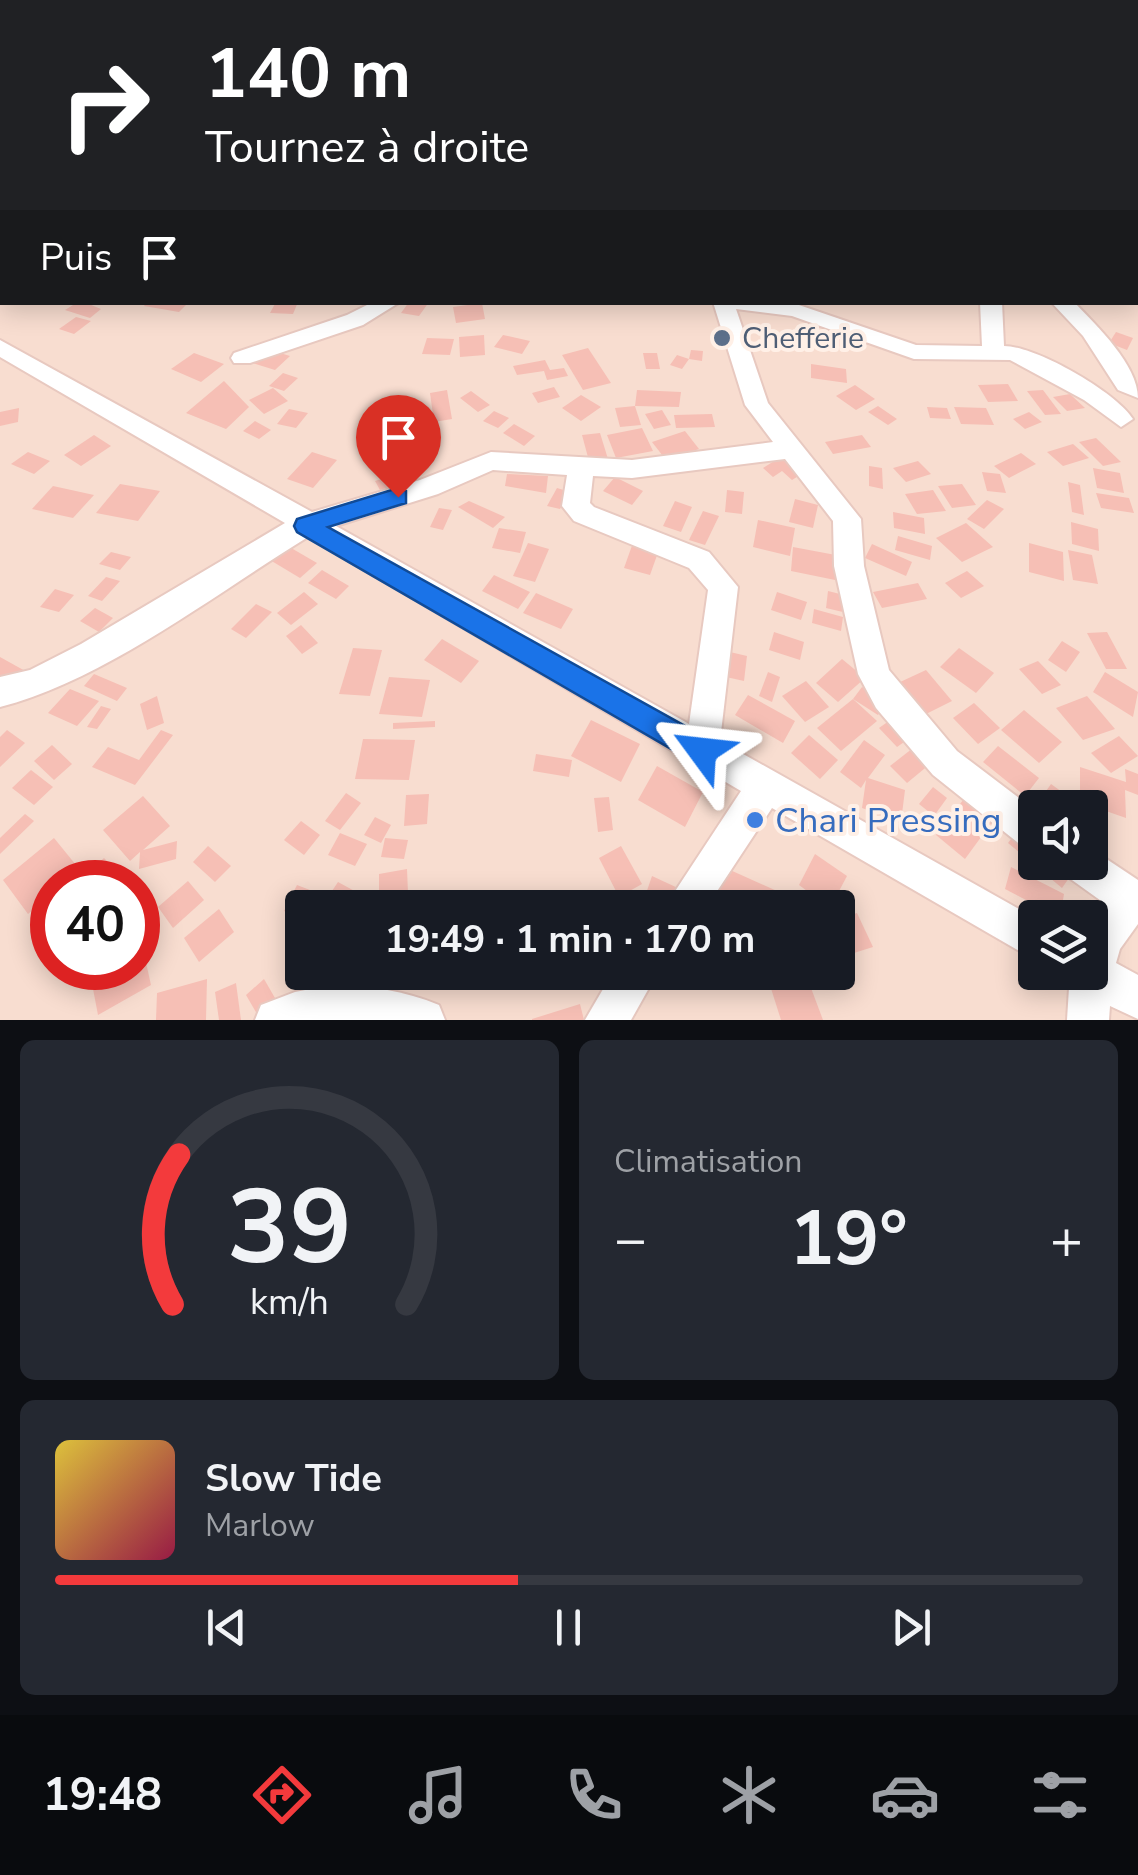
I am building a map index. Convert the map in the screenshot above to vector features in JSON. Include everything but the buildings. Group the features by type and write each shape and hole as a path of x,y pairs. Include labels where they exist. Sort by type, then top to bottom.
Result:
{"street":[{"path":"242,358 355,320 384,305"},
{"path":"727,305 757,405 847,518 849,566 868,653 888,697 945,763 1018,819"},
{"path":"752,305 796,310 914,352 1014,353 1092,394 1122,418"},
{"path":"991,305 994,350"},
{"path":"1064,305 1091,332 1126,385 1138,390"},
{"path":"0,347 305,526 1018,930"},
{"path":"0,692 36,684 92,654 305,526 428,487 491,461 581,469 632,468 791,449"},
{"path":"581,469 576,506 584,514 699,560 723,588 702,751"},
{"path":"695,890 766,787"},
{"path":"1105,880 1136,901 1108,927"},
{"path":"1108,982 1138,998"},
{"path":"606,1020 626,990"},
{"path":"1088,1020 1089,990"},
{"path":"276,1020 334,1003 384,1009 424,1020"}],"shaded area":[{"path":"0,305 1138,305 1138,1020 0,1020"}],"place":[{"name":"Chefferie","path":"722,338"},
{"name":"Chari Pressing","path":"755,820"}],"route":[{"path":"398,497 305,526 702,751"}]}
